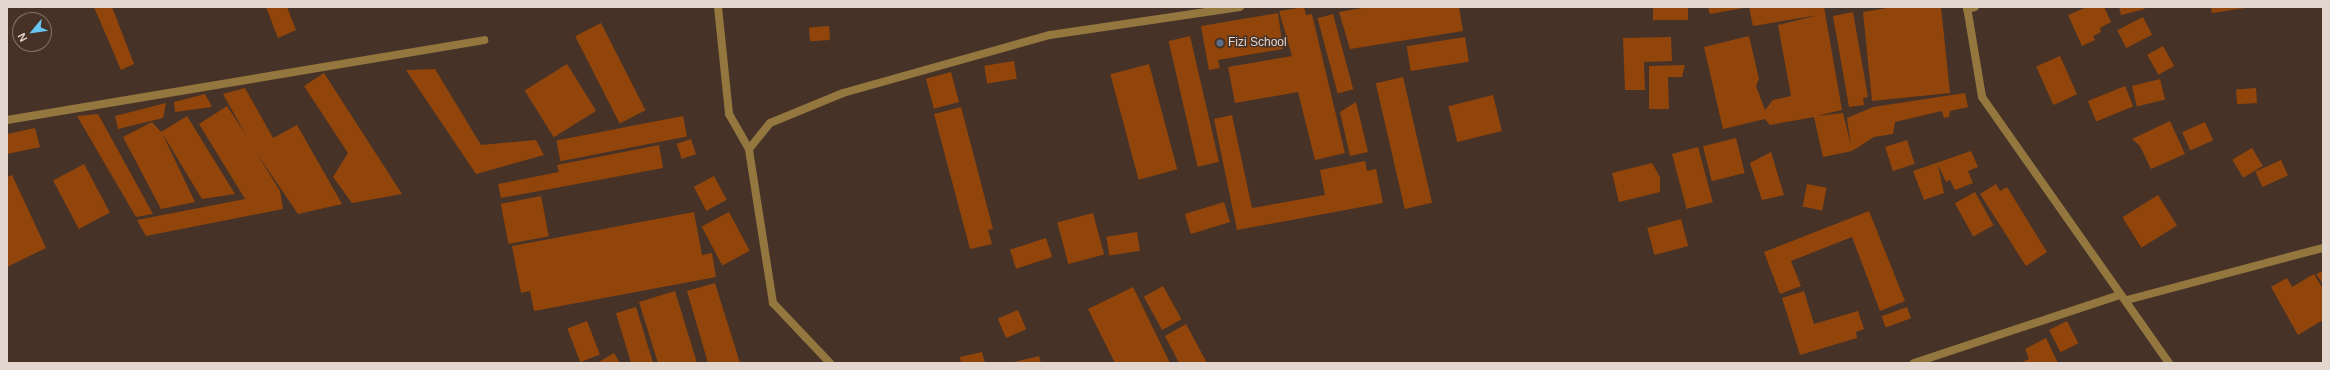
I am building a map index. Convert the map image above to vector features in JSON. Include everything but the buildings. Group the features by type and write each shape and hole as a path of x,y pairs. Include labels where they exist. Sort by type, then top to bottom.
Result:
{"street":[{"path":"718,7 729,114 749,149 773,303 830,363"},
{"path":"749,149 770,123 843,93 1050,35 1240,7"},
{"path":"1970,8 1982,97 2170,363"},
{"path":"7,120 484,40"},
{"path":"1914,363 2123,298 2323,248"}],"place":[{"name":"Fizi School","path":"1220,43"}]}
